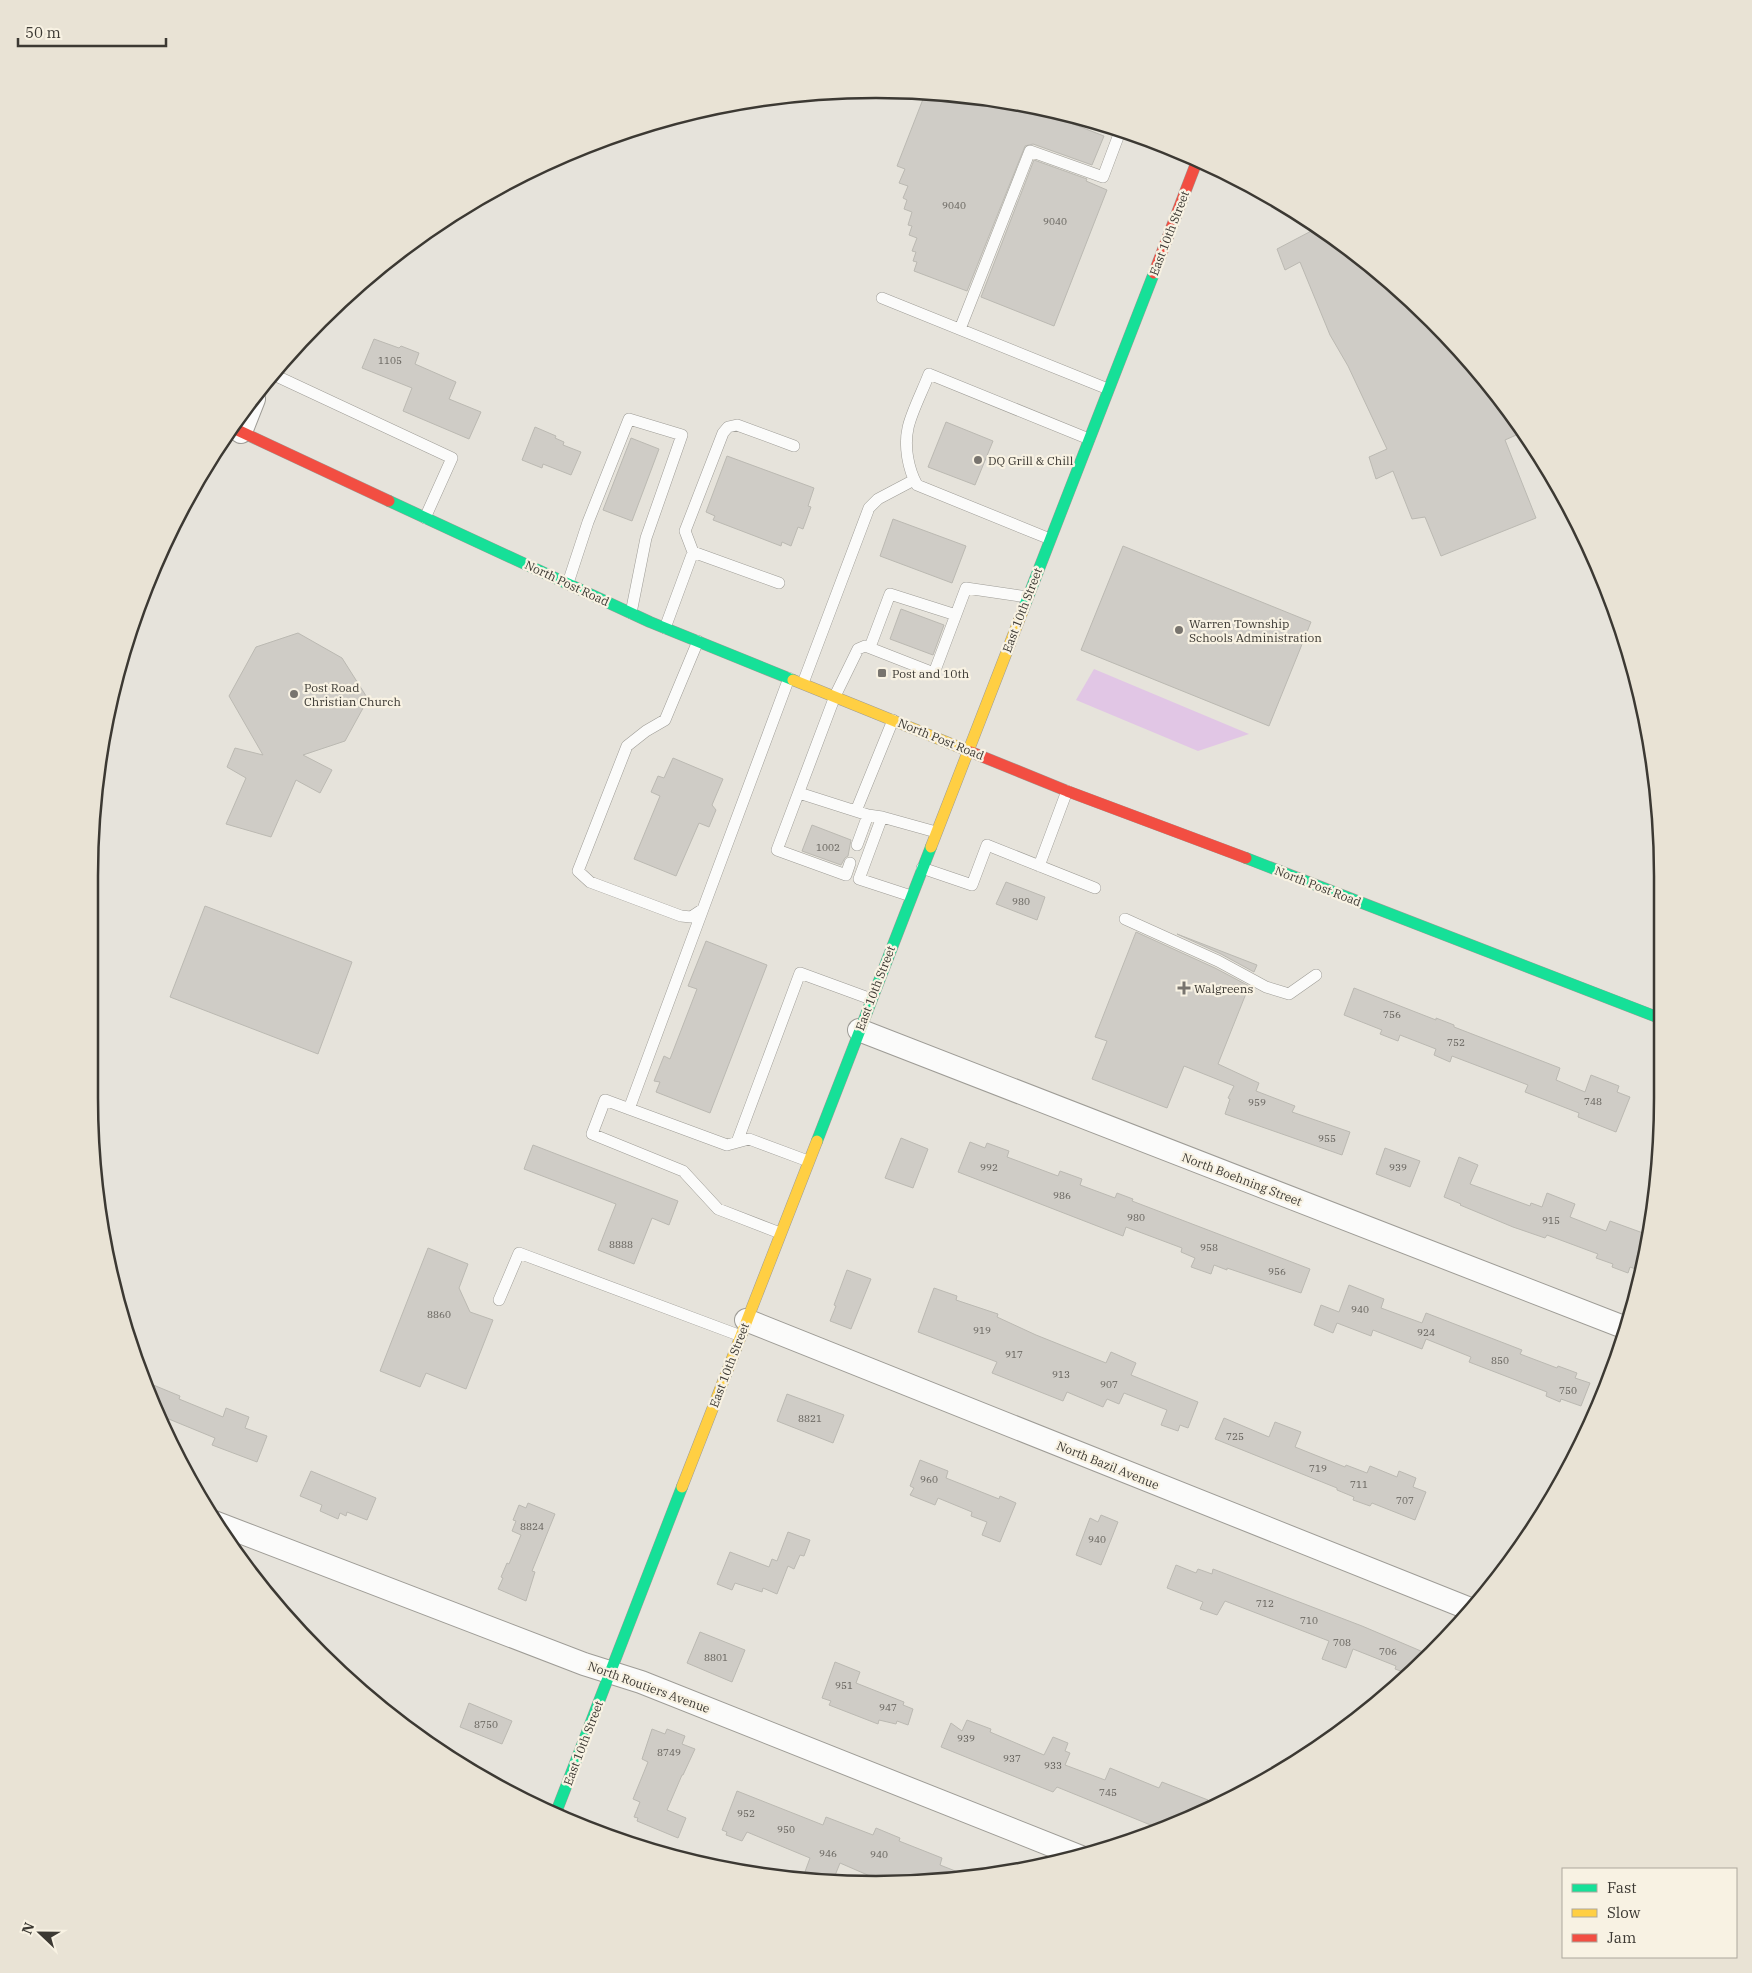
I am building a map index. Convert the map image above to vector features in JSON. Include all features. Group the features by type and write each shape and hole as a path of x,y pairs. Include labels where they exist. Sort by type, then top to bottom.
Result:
{"main road":[{"name":"East 10th Street","path":"558,1807 1195,167"},
{"name":"North Post Road","path":"238,430 665,628 1067,791 1227,850 1654,1016"}],"street":[{"name":"North Boehning Street","path":"859,1030 1620,1326"},
{"name":"North Bazil Avenue","path":"744,1328 1464,1607"},
{"name":"North Routiers Avenue","path":"227,1527 610,1673 641,1682 1067,1851"}],"lane":[{"path":"960,329 1030,151 1103,177 1118,137"},
{"path":"882,298 1108,388"},
{"path":"1050,540 917,485 911,473 908,453 908,428 930,374 1089,439"},
{"path":"279,377 452,458 425,518"},
{"path":"568,584 588,522 629,419 682,435 646,538 631,613"},
{"path":"665,628 693,552 685,531 723,433 728,427 737,425 794,446"},
{"path":"803,684 869,508 878,499 914,480"},
{"path":"693,552 779,584"},
{"path":"911,896 777,850 835,696 858,649 865,646 934,672 966,588 1027,597"},
{"path":"870,647 890,594 956,615"},
{"path":"698,641 665,720 646,731 627,746 578,871 590,882 681,916 691,917 703,909"},
{"path":"629,1109 789,678"},
{"path":"856,811 893,720"},
{"path":"1039,866 1067,791"},
{"path":"798,793 868,815 936,832"},
{"path":"857,845 868,815"},
{"path":"859,879 882,817"},
{"path":"922,868 972,885 987,845 1095,888"},
{"path":"846,875 850,863"},
{"path":"1125,919 1218,961 1266,987 1289,994 1316,975"},
{"path":"737,1142 800,973 871,999"},
{"path":"780,1233 718,1209 683,1171 592,1134 605,1100 727,1145 748,1139 808,1161"},
{"path":"499,1300 519,1253 744,1328"}],"shaded area":[{"path":"1094,669 1249,734 1198,751 1076,700"}],"building":[{"path":"923,99 978,104 1028,112 1066,121 1104,136 1092,165 1033,144 1025,146 967,291 914,271 917,262 913,261 916,252 912,251 917,238 909,235 912,226 908,225 912,212 904,209 907,200 903,198 908,186 899,183 905,169 897,166"},
{"path":"1034,160 1087,179 1086,181 1107,190 1054,326 981,297"},
{"path":"1312,231 1350,258 1426,326 1494,402 1517,435 1505,440 1536,518 1441,556 1425,517 1412,519 1393,471 1376,479 1369,457 1387,449 1348,366 1330,335 1300,262 1285,270 1277,249"},
{"path":"374,339 419,353 415,364 456,382 449,399 481,412 469,439 403,411 412,388 362,368"},
{"path":"946,422 993,441 975,485 928,467"},
{"path":"535,427 556,436 555,438 564,442 563,445 581,452 571,475 543,464 542,468 522,460"},
{"path":"631,438 659,449 632,521 603,510"},
{"path":"727,456 814,488 808,506 811,507 803,529 798,527 791,546 782,542 781,546 713,520 715,516 706,512"},
{"path":"893,519 966,546 952,583 880,556"},
{"path":"1123,546 1311,622 1269,726 1081,650"},
{"path":"901,609 944,625 933,655 890,639"},
{"path":"298,633 342,658 368,699 345,741 303,755 332,770 320,793 296,780 271,837 226,824 246,778 227,767 235,748 263,755 229,696 256,647"},
{"path":"673,758 723,779 712,805 716,810 709,827 699,823 676,876 634,859 660,796 651,792 658,776 664,778"},
{"path":"812,825 851,840 848,856 841,865 802,851"},
{"path":"1006,882 1045,897 1037,920 996,904"},
{"path":"205,906 352,962 318,1054 170,997"},
{"path":"1136,932 1215,968 1249,986 1218,1064 1259,1083 1256,1091 1295,1106 1292,1112 1350,1132 1342,1155 1225,1114 1230,1099 1228,1098 1234,1086 1184,1066 1167,1108 1092,1079 1107,1041 1095,1037"},
{"path":"1177,934 1257,965 1254,972 1221,954"},
{"path":"706,941 767,965 710,1113 656,1092 660,1082 654,1081 664,1056 670,1059 697,989 688,986"},
{"path":"1354,988 1436,1020 1436,1018 1454,1025 1454,1027 1560,1068 1556,1080 1585,1092 1591,1075 1619,1086 1617,1092 1630,1097 1616,1132 1578,1117 1579,1113 1525,1092 1528,1085 1452,1056 1450,1062 1434,1055 1436,1049 1400,1035 1398,1041 1380,1034 1382,1030 1344,1015"},
{"path":"901,1138 928,1149 913,1188 885,1178"},
{"path":"970,1142 985,1148 987,1143 1009,1151 1007,1157 1058,1176 1060,1171 1082,1179 1080,1185 1115,1198 1117,1193 1133,1199 1132,1201 1310,1269 1301,1293 1227,1268 1227,1270 1214,1265 1211,1274 1191,1267 1195,1258 1181,1252 1182,1248 1126,1227 1123,1236 958,1172"},
{"path":"533,1145 678,1201 669,1225 652,1218 634,1264 598,1250 616,1204 524,1169"},
{"path":"1385,1148 1420,1161 1410,1187 1376,1174"},
{"path":"1459,1157 1478,1165 1470,1184 1530,1206 1531,1203 1542,1207 1547,1193 1575,1204 1570,1217 1606,1231 1610,1221 1643,1233 1635,1269 1630,1267 1628,1273 1612,1267 1613,1264 1596,1258 1598,1254 1547,1235 1545,1238 1513,1227 1444,1197"},
{"path":"428,1248 468,1264 459,1288 470,1312 493,1320 466,1389 426,1373 420,1387 380,1371"},
{"path":"847,1270 871,1279 851,1329 830,1321"},
{"path":"1349,1285 1384,1299 1381,1308 1422,1323 1426,1313 1522,1350 1520,1354 1557,1368 1558,1366 1577,1373 1575,1378 1590,1383 1581,1406 1561,1399 1560,1402 1546,1396 1547,1392 1469,1362 1471,1357 1426,1339 1422,1349 1373,1330 1371,1336 1337,1323 1333,1333 1314,1325 1321,1305 1339,1312"},
{"path":"934,1288 957,1296 956,1300 998,1314 997,1317 1036,1335 1106,1363 1111,1352 1136,1363 1131,1375 1198,1402 1188,1428 1180,1425 1178,1431 1161,1425 1167,1410 1124,1393 1119,1404 1107,1399 1103,1407 1067,1392 1063,1401 992,1373 997,1362 918,1332"},
{"path":"153,1385 180,1396 179,1399 223,1417 226,1408 249,1417 245,1428 267,1436 257,1462 212,1445 215,1438 168,1419"},
{"path":"787,1394 844,1415 833,1443 777,1421"},
{"path":"1224,1418 1269,1437 1275,1422 1301,1432 1295,1447 1345,1467 1346,1465 1367,1473 1370,1466 1397,1477 1399,1471 1416,1478 1413,1487 1426,1492 1415,1520 1372,1503 1370,1506 1353,1500 1354,1497 1337,1490 1337,1488 1215,1439"},
{"path":"920,1460 948,1471 946,1478 999,1499 1000,1496 1016,1503 1000,1542 982,1535 987,1522 971,1516 972,1512 938,1498 935,1505 910,1495 914,1488 910,1486"},
{"path":"311,1471 376,1498 367,1520 347,1512 346,1516 340,1513 338,1519 320,1511 322,1505 300,1496"},
{"path":"528,1503 555,1514 532,1571 535,1572 526,1601 498,1589 503,1578 501,1577 507,1563 509,1564 521,1535 512,1531 516,1521 513,1520 519,1505 526,1508"},
{"path":"1101,1515 1118,1522 1101,1565 1076,1555 1090,1518 1098,1522"},
{"path":"788,1532 810,1540 804,1556 800,1555 794,1569 788,1566 777,1594 763,1588 762,1592 735,1583 732,1590 717,1584 730,1552 769,1567 772,1559 777,1561"},
{"path":"1176,1565 1196,1573 1198,1569 1212,1574 1213,1569 1362,1626 1422,1651 1401,1671 1395,1669 1396,1666 1353,1649 1346,1668 1322,1659 1329,1641 1225,1601 1217,1615 1200,1609 1203,1602 1167,1588"},
{"path":"700,1632 745,1650 732,1682 687,1663"},
{"path":"835,1662 860,1672 856,1683 904,1702 903,1705 913,1709 908,1725 897,1721 896,1724 879,1720 878,1724 829,1705 831,1701 822,1698"},
{"path":"469,1703 512,1721 502,1744 460,1727"},
{"path":"967,1720 991,1729 990,1732 1044,1755 1053,1737 1068,1743 1065,1751 1070,1753 1065,1765 1105,1780 1110,1768 1159,1788 1162,1782 1208,1800 1150,1825 1057,1787 1053,1792 941,1747 951,1723 962,1731"},
{"path":"652,1729 665,1734 667,1729 685,1736 682,1744 695,1749 667,1810 686,1818 678,1838 637,1821 638,1818 634,1817 640,1802 633,1799 648,1762 642,1759"},
{"path":"737,1791 823,1825 826,1817 873,1835 876,1828 900,1838 899,1841 942,1858 940,1865 956,1871 869,1876 840,1863 835,1874 805,1872 810,1858 747,1832 742,1841 726,1835 727,1832 722,1830"}],"traffic: fast":[{"path":"1023,610 1154,273"},
{"path":"389,501 650,622 793,680"},
{"path":"817,1141 931,847"},
{"path":"1246,858 1654,1016"},
{"path":"558,1807 682,1487"}],"traffic: slow":[{"path":"931,847 1023,610"},
{"path":"793,680 971,752"},
{"path":"682,1487 817,1141"}],"traffic: jam":[{"path":"1154,273 1195,167"},
{"path":"238,430 389,501"},
{"path":"971,752 1067,791 1246,858"}],"place":[{"name":"DQ Grill & Chill","path":"978,460"},
{"name":"Warren Township Schools Administration","path":"1179,630"},
{"name":"Post and 10th","path":"882,673"},
{"name":"Post Road Christian Church","path":"294,694"},
{"name":"Walgreens","path":"1184,988"}]}
